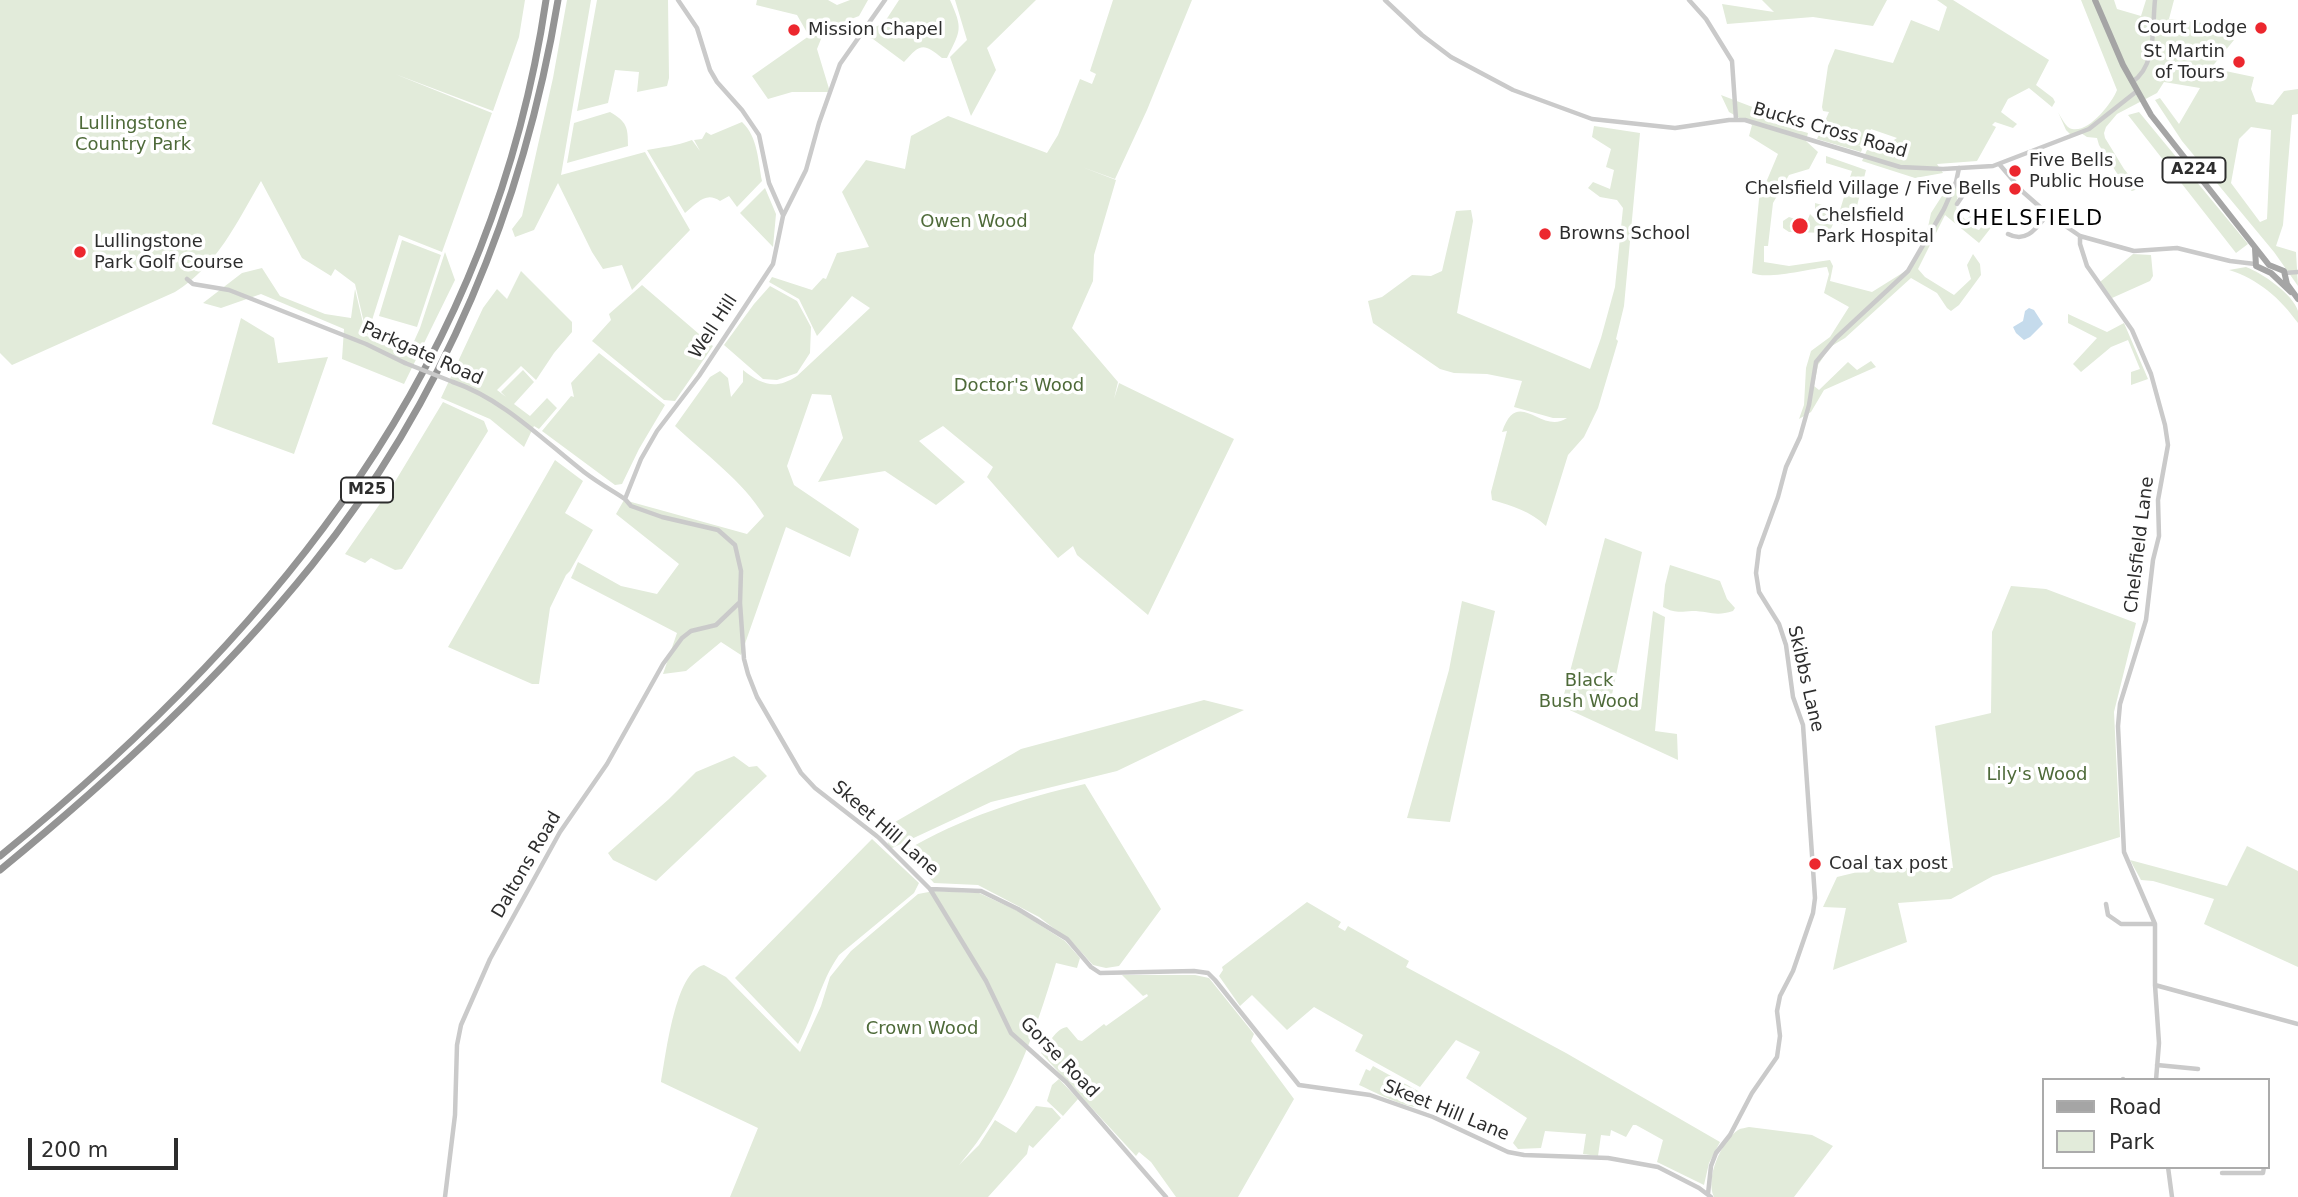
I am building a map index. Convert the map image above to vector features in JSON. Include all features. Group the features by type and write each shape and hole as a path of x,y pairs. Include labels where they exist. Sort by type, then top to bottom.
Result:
{"highway":[{"name":"M25","path":"0,856 125,746 235,636 316,541 373,458 432,356 461,295 486,232 533,71 545,0"},
{"name":"M25","path":"0,870 140,748 243,645 313,564 388,458 451,345 478,286 501,224 536,109 558,0"}],"main road":[{"name":"A224","path":"2095,0 2132,82 2162,130 2270,266 2284,273"},
{"path":"2255,246 2257,264 2298,299"},
{"path":"2257,264 2266,266 2265,259"},
{"path":"2276,278 2283,280 2284,273"},
{"path":"2284,273 2292,293"}],"street":[{"path":"678,0 697,28 710,70 717,82 743,110 759,135 769,183 783,216"},
{"name":"Well Hill","path":"625,499 657,431 699,376 773,264 783,216 806,170 840,64 884,0"},
{"path":"1385,0 1422,35 1451,57 1513,90 1592,119 1667,128 1737,119 1732,61 1706,19 1689,0"},
{"path":"2132,82 2143,74 2148,63 2155,0"},
{"name":"Bucks Cross Road","path":"1737,119 1900,167 1959,168 2000,165 2089,129 2137,91"},
{"path":"2000,165 2016,186 2048,214 2080,236 2134,251 2178,248 2242,264 2257,264"},
{"name":"Skibbs Lane","path":"1710,1196 1712,1161 1730,1135 1752,1093 1777,1057 1780,1036 1777,1011 1780,996 1793,971 1813,913 1815,898 1803,725 1793,697 1786,645 1779,624 1759,592 1756,573 1759,549 1786,467 1800,437 1809,405 1816,362 1836,338 1908,271 1944,209 1959,168"},
{"path":"1956,182 1965,192 1957,204"},
{"path":"2008,234 2017,238 2028,236 2048,214"},
{"name":"Chelsfield Lane","path":"2080,236 2087,267 2132,330 2151,374 2168,445 2158,500 2159,536 2153,560 2146,620 2120,704 2118,726 2124,852 2155,924 2159,1043 2156,1078"},
{"path":"2284,273 2298,272"},
{"name":"Parkgate Road","path":"187,278 193,284 229,289 366,344 405,363 472,388 517,418 586,474 625,499"},
{"path":"625,499 631,506 662,517 718,530 735,545 741,571 740,603"},
{"name":"Skeet Hill Lane","path":"740,603 744,659 748,674 757,697 802,773 815,789 878,837 930,889 981,891 1018,909 1066,939 1091,967 1100,973 1208,973 1299,1085 1370,1095 1433,1116 1498,1149 1516,1154 1608,1158 1658,1167 1710,1196"},
{"name":"Daltons Road","path":"445,1197 455,1115 457,1045 466,1013 490,959 560,832 607,764 663,664 682,638 691,631 716,625 740,603"},
{"name":"Gorse Road","path":"930,889 986,981 1011,1033 1066,1082 1166,1197"},
{"path":"2106,904 2108,915 2121,923 2155,924"},
{"path":"2155,985 2298,1024"},
{"path":"2157,1065 2197,1069"},
{"path":"2168,1169 2172,1197"},
{"path":"2222,1173 2258,1174 2264,1169"}],"green space":[{"name":"Lullingstone Country Park","path":"0,0 525,0 519,37 493,111 395,74 492,113 442,252 399,235 367,336 355,284 335,269 331,276 302,258 261,181 225,242 190,281 175,292 12,365 0,353"},
{"path":"567,0 591,0 561,175 645,152 690,230 632,290 622,265 603,269 558,183 534,230 515,237 512,229 522,216 553,78"},
{"path":"597,0 668,0 669,78 667,86 637,92 639,72 615,70 608,103 577,111"},
{"path":"757,0 828,0 837,5 850,0 868,0 859,16 825,29 817,49 830,92 792,92 768,99 752,76 809,36 797,15 756,5"},
{"path":"899,0 950,0 959,29 947,58 922,47 904,62 873,39 863,36 866,31 884,23"},
{"path":"955,0 1036,0 987,48 996,70 971,116 950,57 967,40"},
{"path":"1113,0 1192,0 1147,110 1115,179 1082,167 1116,180 1094,255 1093,281 1072,328 1118,382 1114,399 1119,383 1234,439 1148,615 1077,555 1073,546 1058,558 987,477 993,467 943,426 919,441 965,482 936,505 885,471 818,482 843,438 831,395 812,394 787,466 794,485 859,529 850,557 786,527 741,655 721,642 686,671 663,674 677,633 571,578 578,562 621,586 657,594 679,564 616,514 624,500 747,534 764,516 735,480 675,426 710,377 720,371 728,378 731,397 743,382 743,370 769,384 789,380 797,376 870,308 852,296 817,336 799,299 769,282 772,277 812,290 823,278 826,279 837,253 869,247 842,192 866,160 905,169 911,136 948,116 1047,153 1058,135 1080,79 1092,84 1096,74 1090,71"},
{"path":"1762,0 1887,0 1873,26 1813,17 1727,24 1722,4 1774,12"},
{"path":"1937,0 1953,0 2049,60 2036,85 2053,98 2055,102 2052,107 2029,88 2008,99 2001,112 2017,124 2013,128 1995,122 1992,125 1996,127 1977,161 1937,164 1943,173 1915,178 1862,161 1867,150 1885,153 1891,142 1897,138 1871,129 1864,146 1857,145 1863,147 1861,152 1817,139 1829,112 1823,111 1822,107 1828,66 1835,49 1893,63 1911,20 1939,31 1947,7"},
{"path":"2081,0 2114,0 2117,9 2141,16 2146,0 2174,0 2169,19 2203,23 2234,40 2211,68 2254,77 2251,89 2256,102 2273,105 2284,91 2298,89 2298,114 2292,115 2283,225 2276,246 2296,252 2298,286 2274,252 2182,141 2155,100 2160,98 2179,124 2200,88 2164,82 2157,93 2117,114 2106,127 2105,138 2124,169 2132,179 2141,183 2138,189 2132,191 2125,186 2097,138 2081,133 2071,135 2066,130 2058,112 2068,127 2079,129 2099,116 2117,90","holes":["2251,127 2271,130 2267,219 2260,222 2231,183 2239,139"]},
{"path":"1721,95 1776,116 1773,123 1808,133 1806,141 1818,152 1809,169 1789,175 1773,203 1768,246 1764,246 1764,262 1789,266 1830,260 1833,266 1830,281 1872,292 1912,267 1931,213 1949,185 1960,187 1957,212 1966,220 1970,216 1979,223 1976,229 1979,230 1991,214 1997,220 1979,243 1945,215 1918,269 1925,277 1954,295 1971,279 1967,265 1973,254 1980,264 1981,275 1959,305 1951,311 1937,293 1911,278 1845,338 1830,347 1818,365 1814,386 1819,390 1848,362 1857,370 1871,361 1876,367 1824,390 1811,412 1799,419 1804,405 1806,368 1811,351 1830,337 1849,307 1824,293 1829,274 1827,267 1778,275 1752,273 1759,199 1778,154 1749,136 1752,125 1729,112"},
{"path":"610,112 625,126 628,146 567,163 574,123"},
{"path":"2139,112 2248,244 2236,253 2128,115"},
{"path":"742,122 754,142 762,181 737,207 729,196 720,201 710,197 685,213 647,150 692,140 700,151 694,140 702,139 706,132 711,135"},
{"path":"1594,126 1640,133 1624,306 1616,339 1618,341 1598,408 1584,437 1568,455 1546,526 1527,513 1492,500 1491,492 1507,431 1502,432 1508,419 1515,413 1523,412 1557,422 1567,418 1553,418 1514,407 1522,381 1440,369 1373,323 1368,301 1382,297 1412,275 1431,276 1442,271 1456,211 1471,210 1473,221 1457,313 1590,369 1615,287 1623,208 1617,200 1600,197 1588,188 1593,182 1610,189 1614,170 1606,167 1611,149 1592,137"},
{"path":"1826,156 1866,170 1855,214 1847,225 1834,222 1829,233 1789,232 1783,228 1783,221 1789,217 1795,219 1795,225 1806,224 1810,214 1815,219 1815,203 1840,210 1852,171 1826,163"},
{"path":"765,188 776,214 773,247 740,213"},
{"path":"402,240 441,255 417,327 379,316"},
{"path":"445,252 455,280 404,384 342,359 344,329 261,294 221,308 203,303 242,273 262,268 280,296 325,314 351,318 355,289 366,336 411,348"},
{"path":"2133,254 2151,255 2153,276 2150,281 2112,298 2100,282"},
{"path":"2246,267 2284,291 2295,304 2298,323 2268,290 2229,270"},
{"path":"521,271 572,322 572,332 536,380 521,366 497,390 506,397 501,392 523,370 534,382 514,404 530,416 547,398 557,408 539,429 534,426 524,447 490,419 441,398 483,308 497,289 507,299"},
{"path":"642,285 713,346 675,401 664,400 592,341 611,320 609,314"},
{"path":"770,286 797,301 811,327 810,353 797,373 777,380 763,379 724,345"},
{"path":"2068,314 2107,332 2124,323 2148,379 2131,385 2131,372 2140,369 2128,340 2111,347 2081,372 2073,364 2097,338 2068,323"},
{"path":"241,318 274,338 278,363 328,357 294,454 212,424"},
{"path":"599,353 665,405 622,484 615,485 542,431 571,396 574,397 571,383"},
{"path":"443,402 484,421 488,431 402,569 395,570 371,558 365,563 345,554 393,485"},
{"path":"555,460 583,481 565,513 593,530 550,608 539,684 532,684 448,647"},
{"name":"Black Bush Wood","path":"1605,538 1642,552 1610,704 1641,709 1653,611 1665,617 1655,731 1677,734 1678,760 1561,706"},
{"path":"1670,565 1720,581 1727,599 1735,608 1733,611 1717,614 1677,612 1663,607"},
{"name":"Lily's Wood","path":"2011,586 2046,589 2136,623 2114,712 2120,837 1993,876 1951,899 1898,903 1907,942 1833,970 1846,908 1823,907 1837,877 1874,868 1953,868 1935,726 1991,713 1992,632"},
{"path":"1462,601 1495,611 1450,822 1407,818 1449,670"},
{"path":"1204,700 1244,710 1117,771 991,802 890,849 883,829 1021,749"},
{"path":"734,756 749,767 757,766 767,776 656,881 613,860 608,853 696,772"},
{"path":"1085,784 1161,909 1119,966 1106,968 1093,965 1073,943 1039,917 978,885 934,883 905,851 992,810"},
{"path":"872,839 919,883 914,893 839,955 832,965 798,1044 735,978"},
{"path":"2247,846 2298,871 2298,967 2204,924 2214,899 2141,880 2130,860 2227,886"},
{"name":"Crown Wood","path":"934,891 979,893 1018,911 1065,941 1080,958 1077,968 1056,963 1029,1044 1006,1095 992,1120 959,1165 979,1145 995,1120 1016,1133 1036,1106 1052,1108 1061,1118 1033,1148 1029,1145 1027,1154 988,1197 730,1197 758,1128 661,1082 669,1035 686,982 694,971 704,965 726,977 800,1052 821,1006 830,977 851,951 918,894"},
{"path":"1307,902 1341,922 1338,927 1345,931 1348,926 1409,961 1406,967 1566,1053 1720,1142 1709,1163 1704,1185 1657,1162 1663,1140 1636,1125 1633,1125 1626,1137 1611,1130 1610,1136 1601,1135 1598,1156 1583,1154 1586,1134 1545,1131 1541,1148 1518,1149 1513,1143 1527,1118 1466,1078 1480,1052 1456,1040 1420,1087 1355,1051 1363,1035 1314,1007 1287,1030 1252,995 1240,1006 1219,976 1222,967"},
{"path":"1122,975 1195,975 1209,978 1254,1034 1251,1041 1294,1099 1238,1197 1176,1197 1151,1162 1139,1152 1136,1156 1041,1053 1063,1028 1067,1027 1082,1041 1148,996 1143,996"},
{"path":"1373,1066 1429,1097 1424,1107 1400,1103 1359,1085 1366,1069 1370,1071"},
{"path":"1059,1079 1078,1099 1063,1116 1047,1101 1052,1085"},
{"path":"1749,1127 1812,1135 1833,1146 1794,1197 1714,1197 1713,1171 1721,1151 1738,1130"}],"water":[{"path":"2029,308 2034,310 2043,324 2024,340 2013,327 2023,321 2025,311"}],"place":[{"name":"Court Lodge","path":"2261,28"},
{"name":"Mission Chapel","path":"794,30"},
{"name":"St Martin of Tours","path":"2239,62"},
{"name":"Five Bells Public House","path":"2015,171"},
{"name":"Chelsfield Village / Five Bells","path":"2015,189"},
{"name":"Chelsfield Park Hospital","path":"1800,226"},
{"name":"Browns School","path":"1545,234"},
{"name":"Lullingstone Park Golf Course","path":"80,252"},
{"name":"Coal tax post","path":"1815,864"}],"district":[{"name":"CHELSFIELD","path":"2030,220"}],"park label":[{"name":"Owen Wood","path":"974,222"},
{"name":"Doctor's Wood","path":"1019,386"}]}
